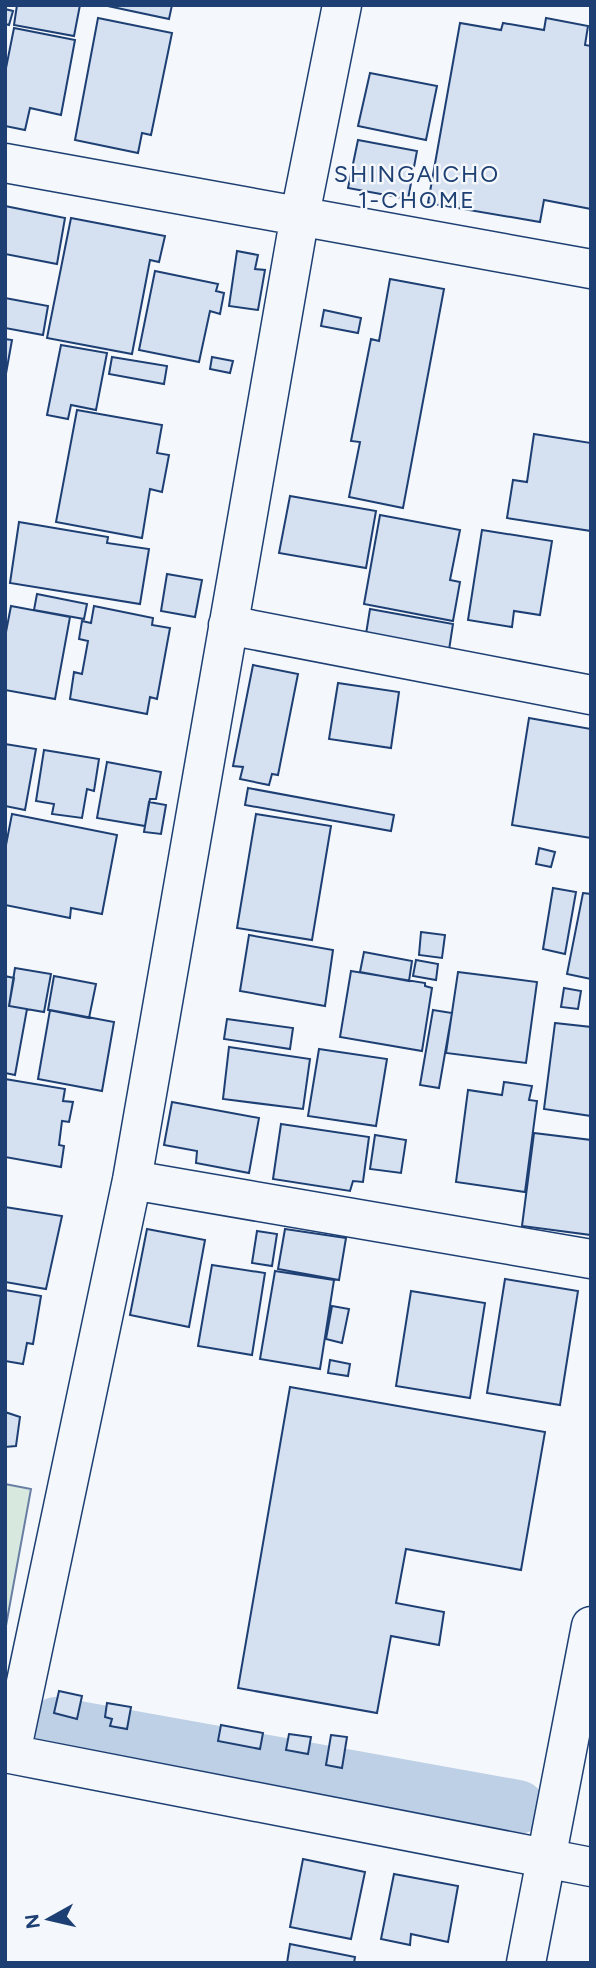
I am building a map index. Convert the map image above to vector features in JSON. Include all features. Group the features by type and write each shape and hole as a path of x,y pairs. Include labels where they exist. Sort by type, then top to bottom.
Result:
{"street":[{"path":"342,5 300,215 132,1180 8,1753 591,1867"},
{"path":"5,163 591,269"},
{"path":"228,625 591,695"},
{"path":"132,1180 591,1259"},
{"path":"526,1963 591,1626"}],"shaded area":[{"path":"5,1484 31,1489 5,1631"}],"building":[{"path":"17,5 80,5 74,36 14,25"},
{"path":"103,5 172,5 169,19"},
{"path":"5,9 13,11 9,25 5,24"},
{"path":"98,18 172,33 151,135 142,133 138,153 75,140"},
{"path":"546,18 588,26 585,45 591,46 591,209 544,200 540,222 428,203 460,23 501,30 503,23 544,30"},
{"path":"14,28 75,40 61,115 30,108 25,130 5,126 5,73"},
{"path":"370,73 437,86 426,140 358,126"},
{"path":"358,140 417,151 408,199 348,188"},
{"path":"5,206 65,218 57,264 5,254"},
{"path":"71,218 165,236 159,262 150,260 132,354 47,338"},
{"path":"237,251 258,255 255,269 265,270 258,310 229,306"},
{"path":"155,271 218,284 216,291 224,293 220,314 210,311 199,362 139,350"},
{"path":"390,279 444,289 403,508 349,497 360,442 351,441 371,339 379,341"},
{"path":"5,298 48,306 43,335 5,328"},
{"path":"324,310 361,318 358,333 321,326"},
{"path":"5,339 12,340 5,379"},
{"path":"61,345 107,353 96,410 71,405 68,419 47,415"},
{"path":"112,357 167,366 164,384 109,374"},
{"path":"212,357 233,361 230,373 210,369"},
{"path":"77,410 162,425 157,453 169,455 162,492 150,489 142,538 56,522"},
{"path":"534,434 591,443 591,531 507,518 513,480 527,482"},
{"path":"290,496 376,511 366,568 279,553"},
{"path":"380,515 460,530 450,580 460,582 453,621 364,604"},
{"path":"19,522 108,537 107,543 149,549 140,604 10,583"},
{"path":"482,530 552,541 540,615 514,611 512,627 468,620"},
{"path":"167,574 202,580 195,617 161,611"},
{"path":"37,594 87,604 84,619 34,610"},
{"path":"11,606 70,617 55,699 5,690 5,637"},
{"path":"94,606 153,618 152,625 170,628 157,699 150,697 147,714 70,699 74,672 82,674 88,641 79,639 82,621 91,623"},
{"path":"370,609 453,624 449,650 366,634"},
{"path":"253,665 298,674 278,775 272,774 269,785 240,779 243,767 233,766"},
{"path":"338,683 399,692 391,748 329,739"},
{"path":"529,718 591,729 591,838 512,825"},
{"path":"5,744 36,749 25,810 5,806"},
{"path":"44,750 99,759 94,791 87,789 82,818 52,814 54,804 36,801"},
{"path":"107,762 161,772 156,799 150,799 145,826 97,818"},
{"path":"248,788 394,815 391,831 245,805"},
{"path":"149,802 166,805 161,834 144,832"},
{"path":"12,814 117,835 102,914 71,908 70,918 5,905 5,850"},
{"path":"256,814 331,826 312,940 237,928"},
{"path":"539,848 555,852 551,867 536,864"},
{"path":"553,888 576,892 565,954 543,949"},
{"path":"583,893 591,894 591,979 567,974"},
{"path":"421,932 445,935 442,958 419,955"},
{"path":"249,935 333,950 325,1006 240,991"},
{"path":"364,952 412,961 409,981 360,972"},
{"path":"416,960 438,964 436,980 413,976"},
{"path":"15,968 51,974 44,1012 9,1006"},
{"path":"351,971 425,983 425,986 432,988 422,1051 340,1037"},
{"path":"458,972 537,982 526,1063 446,1053"},
{"path":"5,976 14,978 9,1006 27,1009 15,1075 5,1073"},
{"path":"54,976 96,984 89,1018 48,1010"},
{"path":"564,988 581,991 578,1009 561,1007"},
{"path":"50,1010 114,1022 102,1091 38,1079"},
{"path":"433,1010 452,1013 439,1088 420,1085"},
{"path":"227,1019 293,1028 290,1049 224,1039"},
{"path":"555,1023 591,1027 591,1116 544,1109"},
{"path":"229,1047 310,1059 303,1109 223,1099"},
{"path":"319,1049 387,1059 376,1126 308,1116"},
{"path":"5,1079 65,1089 63,1101 73,1102 69,1122 62,1121 59,1145 64,1146 61,1167 5,1157"},
{"path":"504,1082 532,1086 529,1100 537,1101 525,1192 456,1182 468,1090 502,1095"},
{"path":"172,1102 259,1118 249,1173 196,1163 197,1151 164,1145"},
{"path":"281,1124 369,1137 363,1182 353,1181 350,1191 273,1179"},
{"path":"534,1133 591,1140 591,1235 522,1226"},
{"path":"375,1135 406,1140 401,1173 370,1169"},
{"path":"5,1207 62,1216 46,1289 5,1282"},
{"path":"147,1229 205,1240 189,1327 130,1315"},
{"path":"285,1229 346,1238 339,1280 278,1269"},
{"path":"257,1231 277,1234 272,1266 252,1263"},
{"path":"212,1265 265,1273 252,1355 198,1346"},
{"path":"275,1271 334,1280 320,1369 260,1359"},
{"path":"505,1279 578,1291 560,1405 487,1393"},
{"path":"5,1290 41,1296 33,1344 27,1343 23,1364 5,1361"},
{"path":"411,1291 485,1303 470,1398 396,1386"},
{"path":"332,1306 349,1309 342,1343 326,1339"},
{"path":"330,1360 350,1364 348,1376 328,1373"},
{"path":"290,1387 545,1432 521,1570 406,1549 396,1603 444,1612 439,1645 391,1636 377,1713 238,1688"},
{"path":"5,1412 20,1417 16,1446 5,1447"},
{"path":"59,1691 82,1696 77,1719 54,1713"},
{"path":"107,1703 131,1707 127,1729 110,1726 112,1719 105,1717"},
{"path":"221,1725 263,1733 260,1749 218,1741"},
{"path":"289,1734 311,1737 308,1754 286,1750"},
{"path":"331,1735 347,1737 342,1768 326,1765"},
{"path":"303,1859 365,1872 351,1939 290,1927"},
{"path":"394,1874 458,1886 448,1942 411,1934 410,1945 381,1939"},
{"path":"290,1944 355,1957 354,1963 287,1963"}],"waterway":[{"path":"56,1724 518,1807"}],"district":[{"name":"SHINGAICHO 1-CHOME","path":"417,187"}]}
